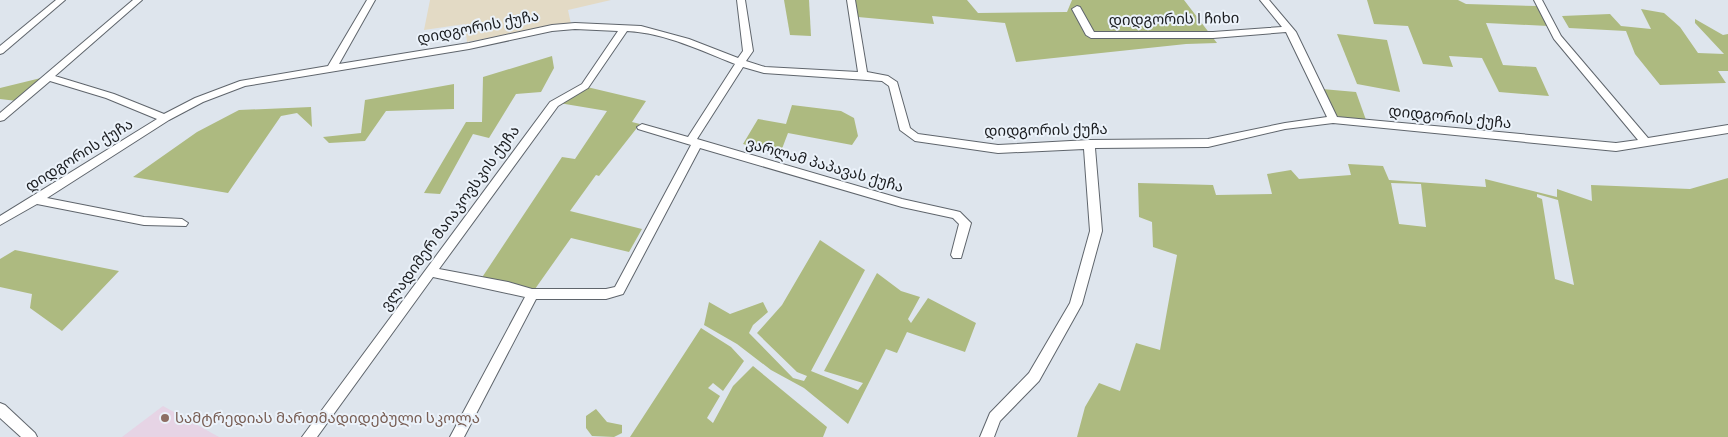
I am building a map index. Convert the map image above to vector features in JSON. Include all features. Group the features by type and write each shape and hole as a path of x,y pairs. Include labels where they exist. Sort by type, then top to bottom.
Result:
{"street":[{"path":"0,50 61,0"},
{"path":"0,118 138,0"},
{"path":"331,69 371,0"},
{"path":"430,272 508,287 532,294 606,294 619,291 649,236 694,142 748,51 741,0"},
{"path":"851,0 863,75"},
{"path":"1264,0 1288,29 1333,120"},
{"path":"1538,0 1557,36 1646,143"},
{"name":"დიდგორის I ჩიხი","path":"1077,9 1091,35 1212,35 1288,29"},
{"name":"დიდგორის ქუჩა","path":"0,220 36,200 165,118 199,100 243,83 469,46 552,28 625,27 666,34 741,63 776,72 863,75 885,78 894,84 905,130 915,137 998,149 1089,144 1208,143 1285,126 1333,120 1616,147 1728,129"},
{"name":"ვლადიმერ მაიაკოვსკის ქუჩა","path":"309,437 554,104 584,86 625,27"},
{"path":"50,77 110,96 165,118"},
{"name":"ვარლამ პაპავას ქუჩა","path":"642,127 902,203 956,214 965,223 957,255"},
{"path":"987,437 996,417 1034,378 1076,304 1096,231 1089,144"},
{"path":"36,200 144,221 182,223"},
{"path":"457,437 532,294"},
{"path":"0,408 30,437"}],"shaded area":[{"path":"430,0 611,0 568,10 571,24 556,25 467,42 465,24 424,30"},
{"name":"სამტრედიას მართმადიდებული სკოლა","path":"163,406 219,437 122,437"}],"green space":[{"path":"784,0 809,0 811,36 790,35"},
{"path":"855,0 967,0 978,13 1067,12 1072,0 1184,0 1217,43 1186,44 1016,62 1005,23 932,16 934,24 858,17"},
{"path":"1367,0 1458,0 1466,4 1537,6 1548,26 1486,23 1503,65 1536,67 1549,96 1499,92 1482,58 1449,56 1453,67 1423,64 1408,26 1374,24"},
{"path":"1641,9 1664,13 1680,27 1698,53 1724,54 1695,23 1695,19 1723,35 1728,34 1728,71 1718,71 1726,83 1660,85 1635,54 1626,31 1569,28 1562,16 1610,14 1621,26 1651,29"},
{"path":"1337,34 1387,40 1400,92 1357,84"},
{"path":"552,56 554,68 541,92 516,94 489,138 473,134 440,194 424,193 466,122 482,122 483,77"},
{"path":"45,77 17,101 0,99 0,88"},
{"path":"454,84 454,109 386,111 365,141 329,143 323,137 361,133 365,100"},
{"path":"587,87 646,101 632,122 640,124 599,176 596,175 570,211 642,229 629,252 571,238 535,289 481,279 562,157 575,159 607,111 559,103"},
{"path":"1322,89 1356,92 1366,120 1333,117"},
{"path":"792,105 841,111 854,118 858,136 852,145 788,133 780,154 743,144 758,119 786,124"},
{"path":"311,107 312,127 297,113 281,116 228,193 133,177 197,132 239,110"},
{"path":"1348,164 1383,166 1389,180 1486,187 1485,179 1557,197 1557,189 1592,201 1591,185 1690,189 1728,178 1728,437 1077,437 1085,407 1099,383 1120,391 1136,343 1160,350 1177,255 1153,247 1152,222 1139,217 1138,183 1213,185 1216,195 1272,194 1267,174 1291,170 1299,179 1351,175","holes":["1391,183 1421,184 1426,227 1399,224","1537,194 1558,200 1574,285 1555,279 1542,199 1537,197"]},
{"path":"820,240 865,270 811,371 858,390 863,383 824,371 877,273 901,291 920,297 908,319 911,323 928,298 976,323 965,352 907,332 897,353 886,349 848,424 804,388 771,370 737,344 704,325 709,302 730,314 763,302 768,312 753,325 749,333 793,378 804,381 807,376 797,372 757,333 782,305"},
{"path":"15,250 119,271 62,331 30,308 32,294 0,287 0,259"},
{"path":"701,328 731,347 744,361 723,391 713,383 708,388 720,396 707,418 713,423 733,386 753,366 827,427 823,437 630,437"},
{"path":"596,409 607,422 622,425 622,433 614,437 592,436 586,428 586,416"}],"place":[{"name":"სამტრედიას მართმადიდებული სკოლა","path":"165,418"}]}
